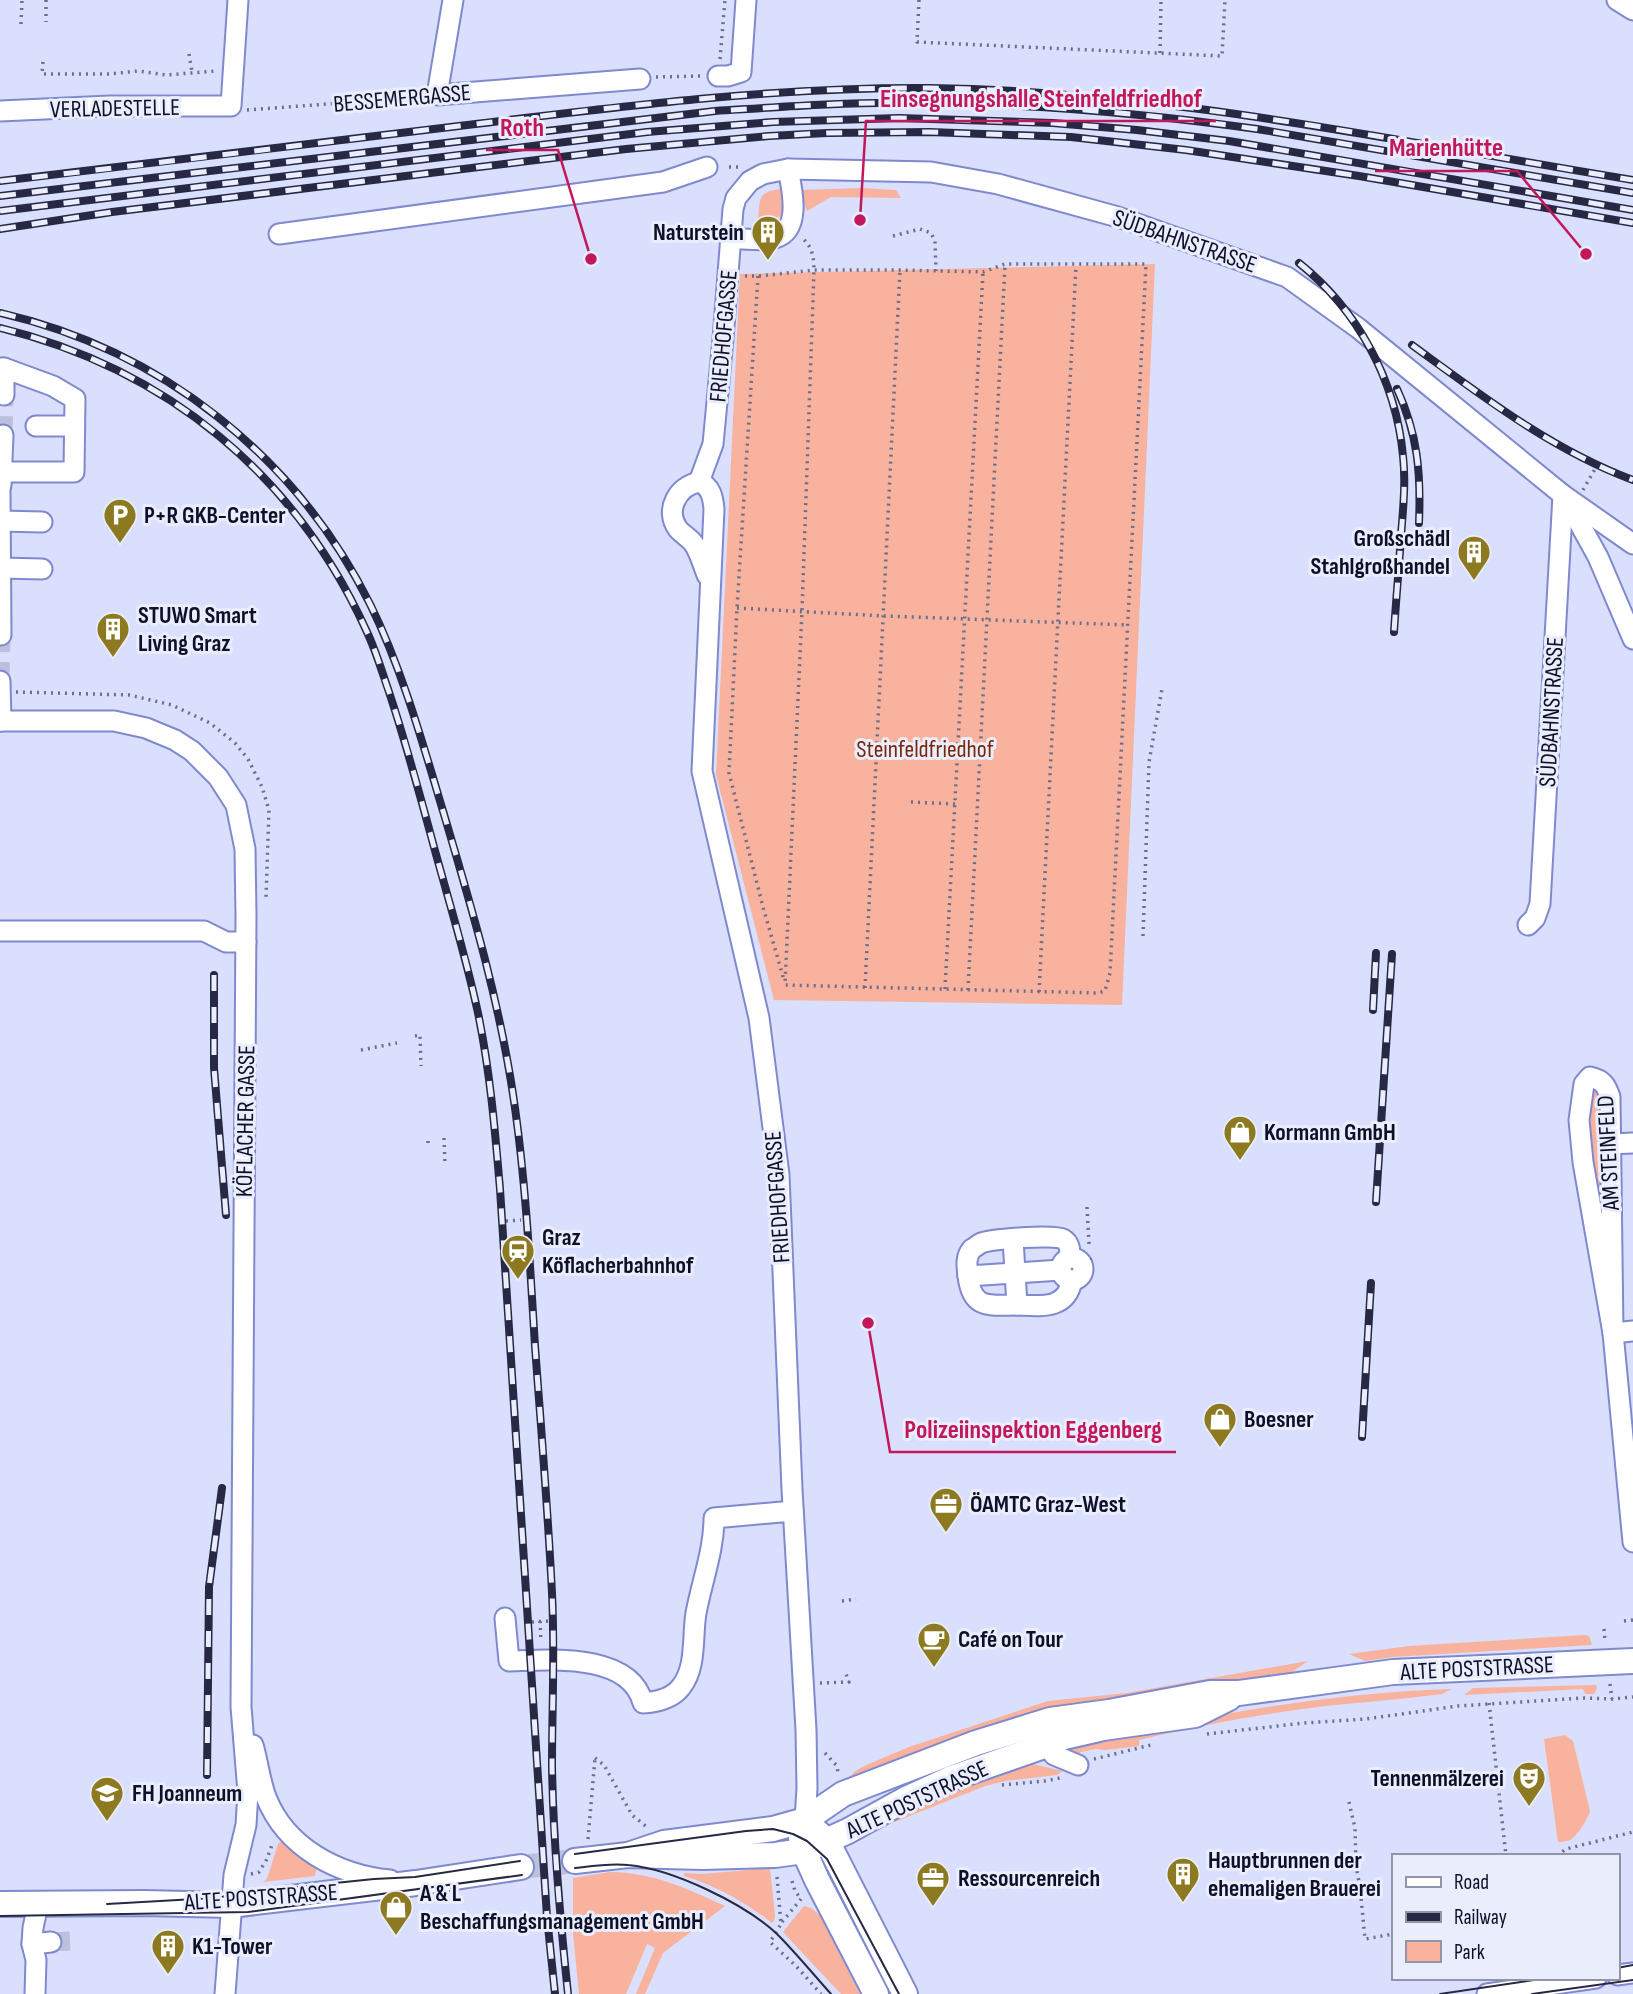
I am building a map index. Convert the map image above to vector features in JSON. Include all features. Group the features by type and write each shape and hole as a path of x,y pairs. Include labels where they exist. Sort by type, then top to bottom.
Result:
{"main road":[{"name":"ALTE POSTSTRASSE","path":"628,1855 664,1843 774,1829 805,1820 843,1794 935,1758 1050,1720 1210,1693 1239,1693 1393,1672 1633,1661"},
{"name":"ALTE POSTSTRASSE","path":"581,1851 702,1857 775,1855 804,1851 952,1778 1064,1737 1103,1728 1195,1715 1239,1693"},
{"path":"805,1820 827,1841 905,1994"},
{"path":"805,1820 801,1837 804,1851 876,1994"},
{"name":"ALTE POSTSTRASSE","path":"0,1904 231,1905 416,1883 521,1867"}],"street":[{"path":"231,106 238,0"},
{"path":"437,96 453,0"},
{"path":"718,76 741,72 746,0"},
{"path":"1617,0 1633,10"},
{"name":"BESSEMERGASSE","path":"437,96 640,79"},
{"name":"VERLADESTELLE","path":"0,111 110,106 231,106"},
{"path":"279,234 663,182 707,167"},
{"path":"731,239 773,239 789,228 793,207 788,169"},
{"name":"SÜDBAHNSTRASSE","path":"741,190 763,174 788,169 930,172 998,184 1118,217 1287,277 1364,332 1563,495 1633,544"},
{"name":"FRIEDHOFGASSE","path":"699,482 713,444 733,209 741,190"},
{"path":"1,484 74,472 75,399 53,386 2,369 5,395"},
{"path":"36,426 74,426"},
{"path":"1,635 3,435"},
{"name":"FRIEDHOFGASSE","path":"709,580 693,542 677,528 673,519 675,499 690,484 699,482 705,485 712,497 714,522 709,580 702,771 759,1018 777,1162 806,1730 805,1820"},
{"name":"SÜDBAHNSTRASSE","path":"1563,495 1598,557 1633,639"},
{"name":"SÜDBAHNSTRASSE","path":"1528,925 1535,918 1540,904 1563,495"},
{"path":"1,522 42,522"},
{"path":"1,576 42,569"},
{"path":"0,681 0,721"},
{"name":"KÖFLACHER GASSE","path":"0,721 114,721 175,740 192,751 218,777 236,805 245,849 241,1707 248,1792 246,1825 234,1875 225,1994"},
{"path":"0,931 204,931 226,942 246,942"},
{"name":"AM STEINFELD","path":"1623,1332 1583,1162 1579,1121 1584,1084 1590,1077 1602,1080 1608,1087 1610,1097 1609,1144 1623,1332 1633,1542"},
{"path":"1609,1144 1633,1143"},
{"path":"1059,1237 1069,1244 1075,1270 1070,1288 1062,1301 1045,1304 985,1304 977,1301 970,1290 967,1259 972,1249 981,1243 1059,1237"},
{"path":"1013,1239 1017,1305"},
{"path":"968,1276 1075,1270"},
{"path":"505,1618 509,1661 569,1660 603,1667 614,1670 636,1686 643,1703 660,1701 676,1692 688,1676 696,1617 714,1536 714,1518 793,1511"},
{"name":"KÖFLACHER GASSE","path":"241,1707 266,1797 283,1826 300,1845 335,1868 374,1879 416,1883"},
{"path":"1047,1745 1054,1755 1078,1765"},
{"path":"35,1994 36,1960 42,1943 33,1928 38,1904"},
{"path":"1487,1994 1582,1980"}],"path":[{"path":"21,24 22,0"},
{"path":"46,0 46,22"},
{"path":"640,79 687,75 718,76 725,0"},
{"path":"919,0 917,42 1222,56 1225,0"},
{"path":"1160,53 1161,0"},
{"path":"189,54 192,72"},
{"path":"43,62 42,74 110,74 138,71 166,75 218,71"},
{"name":"BESSEMERGASSE","path":"231,106 242,111 437,96"},
{"path":"785,983 814,270 814,259 808,243 789,228"},
{"path":"892,236 920,229 930,233 935,241 936,271"},
{"path":"728,275 758,276 814,270 983,272 1005,264 1146,264 1110,973 1104,991 1040,992 785,985 729,773 758,276"},
{"path":"968,990 1005,264"},
{"path":"1040,992 1076,265"},
{"path":"865,988 900,270"},
{"path":"945,989 983,272"},
{"path":"737,608 1128,625"},
{"path":"1143,936 1149,762 1162,689"},
{"path":"911,802 955,804"},
{"path":"261,864 261,904"},
{"path":"415,1036 420,1035 421,1066"},
{"path":"361,1050 397,1043"},
{"path":"444,1138 445,1165"},
{"path":"513,1212 514,1220"},
{"path":"506,1221 522,1220"},
{"path":"515,1238 517,1267"},
{"path":"509,1268 524,1267"},
{"path":"842,1601 856,1599"},
{"path":"1624,1621 1633,1620"},
{"path":"540,1621 540,1628"},
{"path":"533,1622 549,1621"},
{"path":"1604,1629 1605,1642"},
{"path":"814,1684 849,1682 846,1674"},
{"path":"1610,1684 1612,1699"},
{"path":"1206,1734 1366,1719 1489,1703 1633,1696"},
{"path":"1489,1703 1506,1854"},
{"path":"1001,1785 1062,1777 1087,1760 1166,1741"},
{"path":"581,1851 595,1758 604,1765 632,1815 654,1833"},
{"path":"1349,1802 1355,1828 1356,1866 1365,1939 1392,1934"},
{"path":"1560,1854 1566,1849 1633,1832"},
{"path":"253,1874 259,1872 274,1840"},
{"path":"777,1868 781,1924"},
{"path":"801,1899 770,1941 821,1994"}],"green space":[{"path":"782,189 785,212 771,223 758,226 759,204 763,195"},
{"path":"799,190 896,190 901,198 831,197 807,211"},
{"name":"Steinfeldfriedhof","path":"1155,264 1122,1005 774,1000 716,775 740,274"},
{"path":"1592,1090 1596,1091 1600,1107 1607,1270 1586,1098"},
{"path":"1589,1636 1592,1645 1365,1661 1349,1654 1409,1646"},
{"path":"1308,1661 1289,1674 854,1779 850,1777 864,1766 909,1747 1048,1701 1127,1693"},
{"path":"1596,1685 1594,1694 1585,1694 1583,1689 1464,1695 1473,1688"},
{"path":"1452,1689 1442,1694 1325,1706 1231,1720 1139,1740 1139,1746 1081,1752 1073,1758 1064,1751 1139,1732 1251,1710 1351,1696"},
{"path":"1565,1735 1573,1741 1590,1811 1573,1838 1558,1842 1544,1739"},
{"path":"1023,1764 1063,1771 1057,1775 985,1786 872,1831 930,1797"},
{"path":"285,1839 317,1866 315,1876 263,1882 267,1879 278,1844"},
{"path":"770,1868 775,1916 772,1923 730,1895 684,1876 684,1873"},
{"path":"610,1872 655,1878 725,1906 663,1953 645,1994 636,1994 655,1948 647,1944 626,1994 579,1994 573,1934 573,1878"},
{"path":"804,1906 821,1916 860,1994 841,1994 783,1932"}],"tunnel":[{"path":"3,435 4,395"},
{"path":"0,681 1,635"},
{"path":"521,1867 575,1861"},
{"path":"51,1942 71,1941"}],"tram line":[{"path":"575,1854 746,1831 773,1829 793,1834 807,1841 827,1859 899,1994"},
{"path":"107,1904 213,1898 267,1890 415,1877 520,1861"},
{"path":"575,1868 615,1864 646,1868 666,1873 728,1900 777,1934 831,1994"},
{"path":"0,1916 248,1912 522,1875"},
{"path":"1619,1968 1633,1965"},
{"path":"1440,1994 1534,1980"},
{"path":"1532,1994 1633,1980"}],"railway":[{"path":"0,181 650,104 873,88 1018,91 1195,108 1633,180"},
{"path":"0,196 715,111 887,103 1041,107 1214,123 1633,193"},
{"path":"0,211 647,132 773,122 899,118 1053,123 1229,141 1633,210"},
{"path":"0,229 112,212 626,149 769,136 929,132 1071,137 1186,150 1359,176 1633,223"},
{"path":"1299,263 1339,302 1356,325 1383,374 1399,428 1404,476 1394,632"},
{"path":"0,313 59,330 115,353 168,382 218,417 263,457 304,501 339,551 370,604 411,706 485,958 502,1032 519,1137 550,1562 554,1822 568,1994"},
{"path":"0,328 61,346 118,371 171,401 220,436 264,478 303,524 338,576 370,639 389,692 413,769 468,971 489,1079 500,1189 547,1917 555,1994"},
{"path":"1412,345 1546,438 1603,468 1633,480"},
{"path":"1397,389 1410,422 1417,454 1419,523"},
{"path":"1373,1010 1376,953"},
{"path":"1376,1202 1392,954"},
{"path":"214,975 214,1068 226,1215"},
{"path":"1362,1437 1371,1283"},
{"path":"207,1775 209,1587 222,1488"}],"place":[{"name":"Einsegnungshalle Steinfeldfriedhof","path":"860,220"},
{"name":"Marienhütte","path":"1586,254"},
{"name":"Roth","path":"591,259"},
{"name":"Naturstein","path":"768,262"},
{"name":"P+R GKB-Center","path":"120,545"},
{"name":"Großschädl Stahlgroßhandel","path":"1474,582"},
{"name":"STUWO Smart Living Graz","path":"113,659"},
{"name":"Kormann GmbH","path":"1240,1162"},
{"name":"Graz Köflacherbahnhof","path":"518,1281"},
{"name":"Polizeiinspektion Eggenberg","path":"868,1323"},
{"name":"Boesner","path":"1220,1449"},
{"name":"ÖAMTC Graz-West","path":"946,1534"},
{"name":"Café on Tour","path":"934,1669"},
{"name":"Tennenmälzerei","path":"1529,1808"},
{"name":"FH Joanneum","path":"107,1823"},
{"name":"Hauptbrunnen der ehemaligen Brauerei","path":"1183,1904"},
{"name":"Ressourcenreich","path":"933,1908"},
{"name":"A & L Beschaffungsmanagement GmbH","path":"396,1937"},
{"name":"K1-Tower","path":"168,1976"}]}
